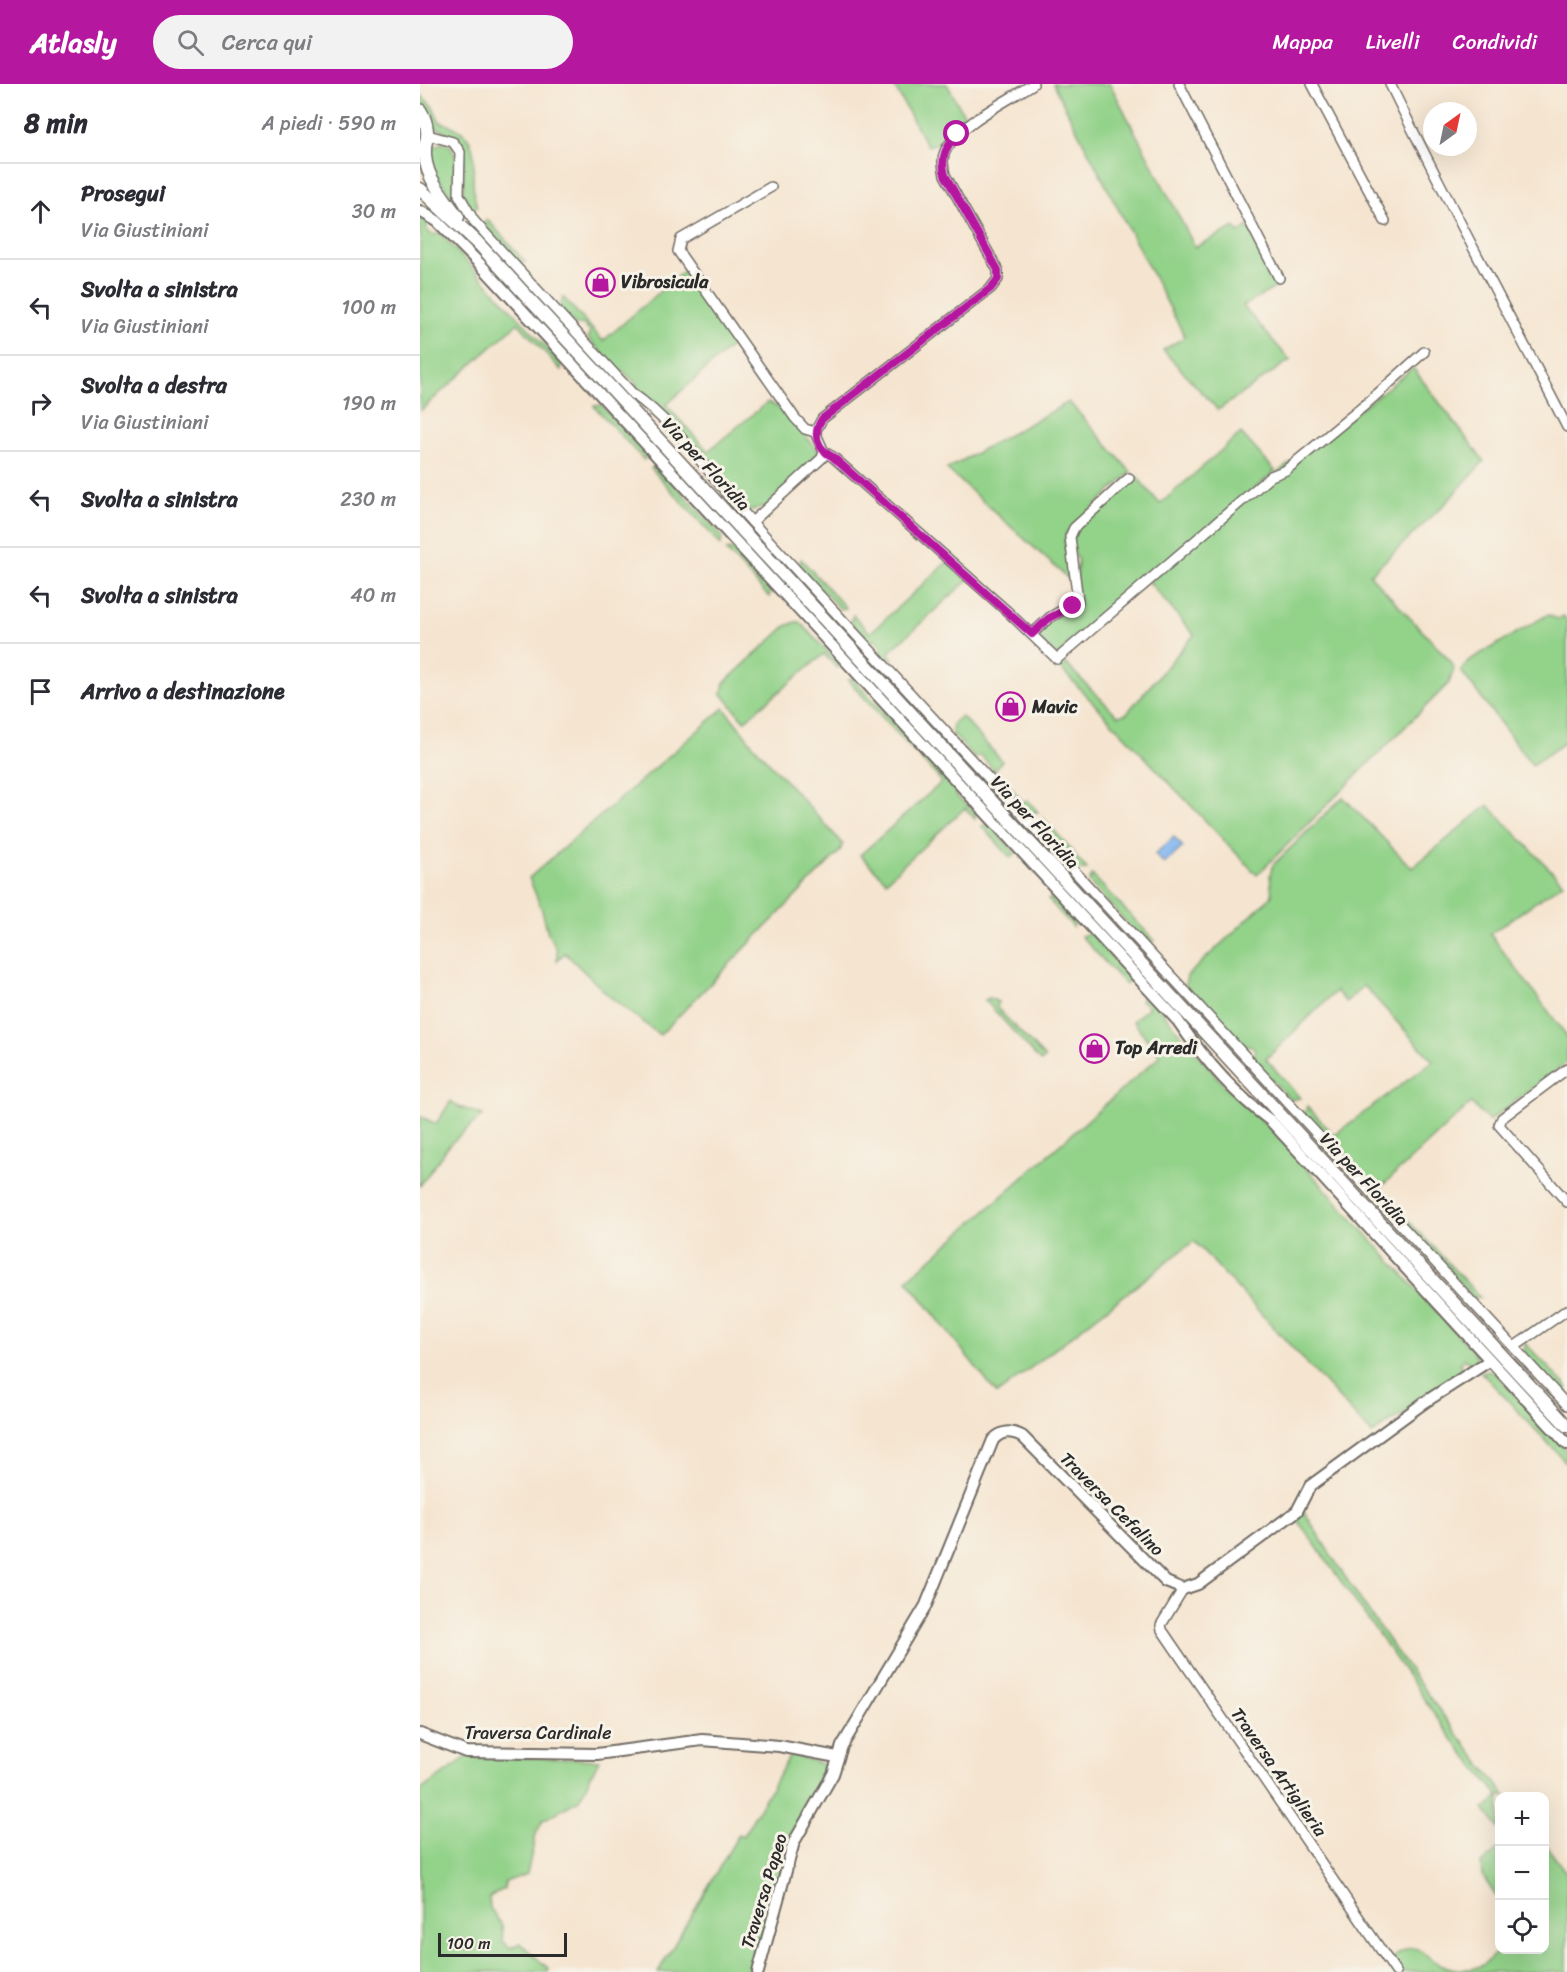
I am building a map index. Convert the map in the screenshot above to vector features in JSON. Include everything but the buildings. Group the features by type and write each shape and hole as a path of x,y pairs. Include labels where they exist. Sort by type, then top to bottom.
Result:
{"main road":[{"path":"420,110 426,122 428,135 422,152 430,178 477,242"},
{"path":"420,189 477,242"},
{"name":"Via per Floridia","path":"477,242 1567,1426"}],"street":[{"path":"815,432 822,419 847,397 991,288 998,279 998,270 945,175 943,158 946,149 957,134 1033,84"},
{"path":"1179,84 1279,278"},
{"path":"1312,84 1384,221"},
{"path":"1390,84 1441,189 1499,294 1567,427"},
{"path":"428,135 453,142 460,152 459,195 474,221 632,393 653,408 706,465 719,486 1567,1405"},
{"path":"771,187 681,239 678,251 789,410 805,429 815,432 824,452 833,457 1032,634 1057,659 1262,483 1286,470 1424,352"},
{"path":"420,211 437,221 487,272 1178,1021 1197,1049 1240,1096 1270,1121 1567,1444"},
{"path":"752,522 818,464 824,452"},
{"path":"1032,634 1049,618 1078,601 1070,537 1074,528 1129,478"},
{"path":"1567,1069 1502,1118 1499,1125 1567,1202"},
{"path":"1514,1347 1567,1310"},
{"path":"1183,1589 1198,1584 1297,1511 1310,1486 1425,1402 1489,1361"},
{"name":"Traversa Cefalino","path":"837,1757 926,1605 993,1440 998,1434 1014,1432 1023,1436 1166,1582 1183,1589"},
{"name":"Traversa Artiglieria","path":"1183,1589 1161,1625 1162,1630 1396,1972"},
{"name":"Traversa Cardinale","path":"420,1734 466,1752 597,1754 702,1740 779,1746 837,1757"},
{"name":"Traversa Papeo","path":"758,1972 787,1858 803,1822 833,1774 837,1757"}],"green space":[{"path":"893,84 947,84 968,122 945,142 927,146"},
{"path":"1053,84 1110,84 1195,247 1235,227 1238,233 1249,226 1280,285 1243,306 1290,360 1218,410 1163,350 1185,337"},
{"path":"420,94 433,107 440,122 456,128 472,145 477,207 471,210 463,193 464,151 460,139 435,127 427,108 420,101"},
{"path":"441,143 450,145 456,157 456,204 432,170 430,150"},
{"path":"420,215 429,219 426,229 432,235 440,233 562,364 561,370 518,323 420,411"},
{"path":"487,219 525,262 518,263 484,224"},
{"path":"687,268 737,341 666,405 708,451 768,402 787,413 819,452 819,457 766,507 747,511 657,405 634,388 637,384 624,372 620,373 588,338 590,332 583,324 575,325 560,308 563,297 603,341"},
{"path":"1413,368 1484,461 1446,503 1370,575 1452,663 1454,669 1449,683 1257,875 1060,668 1066,664 1118,716 1126,714 1194,635 1149,582 1272,477"},
{"path":"1069,402 1131,472 1066,533 1065,544 1071,581 947,469"},
{"path":"601,405 646,454 644,460 594,406"},
{"path":"1241,433 1275,471 1057,657 1035,634 1050,620 1074,608 1078,561 1071,544 1077,528 1137,477 1160,504"},
{"path":"657,466 722,536 721,545 651,468"},
{"path":"733,549 771,591 769,597 726,550"},
{"path":"801,559 846,608 840,609 799,566"},
{"path":"947,562 968,580 888,653 893,659 885,659 880,653 881,646 876,640 869,641 851,622 853,615 870,633"},
{"path":"1547,615 1558,619 1564,616 1567,622 1567,741 1532,765 1461,671 1468,661"},
{"path":"800,622 841,666 837,668 824,654 744,721 722,694 724,683 786,626"},
{"path":"852,678 953,785 958,798 976,813 975,819 965,808 886,881 860,855 942,782 848,680"},
{"path":"724,708 754,746 843,844 840,851 660,1035 610,997 565,953 557,960 557,950 548,933 542,910 529,878"},
{"path":"961,716 1002,761 995,768 1024,803 1027,800 1038,812 1026,814 990,775 993,769 980,755 975,759 952,733 953,723"},
{"path":"1343,797 1412,868 1488,805 1563,883 1490,934 1567,1036 1567,1062 1489,1121 1471,1103 1380,1188 1396,1206 1389,1206 1340,1153 1341,1146 1337,1142 1329,1142 1304,1115 1307,1106 1334,1135 1433,1061 1364,986 1346,1002 1336,991 1266,1059 1300,1098 1291,1100 1253,1060 1255,1049 1250,1045 1241,1047 1185,986 1187,976 1272,896 1270,875 1273,865"},
{"path":"1043,818 1087,869 1078,870 1038,827"},
{"path":"988,824 1015,853 1011,858 982,826"},
{"path":"1092,875 1155,941 1145,942 1089,882"},
{"path":"1058,898 1077,919 1073,927 1048,899"},
{"path":"1090,933 1130,977 1126,985 1081,936"},
{"path":"1145,992 1218,1079 1268,1126 1477,1356 1475,1366 1465,1359 1460,1363 1464,1373 1372,1434 1194,1241 997,1394 907,1280 1160,1056 1133,1021 1149,1007 1141,1000"},
{"path":"989,998 998,1002 997,1008 1045,1058 1041,1062 985,1000"},
{"path":"451,1101 459,1107 483,1115 449,1145 420,1186 420,1116 436,1124"},
{"path":"1403,1215 1480,1297 1474,1298 1401,1220"},
{"path":"1525,1343 1567,1387 1567,1399 1524,1353"},
{"path":"1493,1371 1567,1451 1567,1463 1481,1372"},
{"path":"1303,1510 1350,1584 1400,1656 1503,1792 1496,1792 1453,1740 1297,1519"},
{"path":"791,1754 828,1766 829,1775 794,1832 784,1857 754,1972 658,1972 739,1834 743,1836"},
{"path":"468,1756 599,1760 579,1800 543,1820 536,1834 527,1874 505,1882 504,1889 489,1897 490,1908 502,1925 503,1941 510,1948 520,1943 549,1969 546,1972 420,1972 420,1791"},
{"path":"1495,1799 1495,1824 1484,1809"},
{"path":"1549,1849 1567,1874 1567,1972 1401,1972 1392,1959 1406,1950 1415,1948 1441,1965 1452,1968 1465,1969 1482,1965 1495,1954 1549,1954"},
{"path":"1495,1852 1495,1895 1482,1875 1481,1864"}],"water":[{"path":"1174,837 1183,847 1164,864 1155,854"}],"place":[{"name":"Vibrosicula","path":"600,282"},
{"name":"Mavic","path":"1011,707"},
{"name":"Top Arredi","path":"1094,1048"}],"route":[{"path":"957,134 946,149 943,158 945,175 998,270 998,279 991,288 847,397 822,419 815,432 816,438 824,452 833,457 1032,634 1049,618 1073,606"}]}
